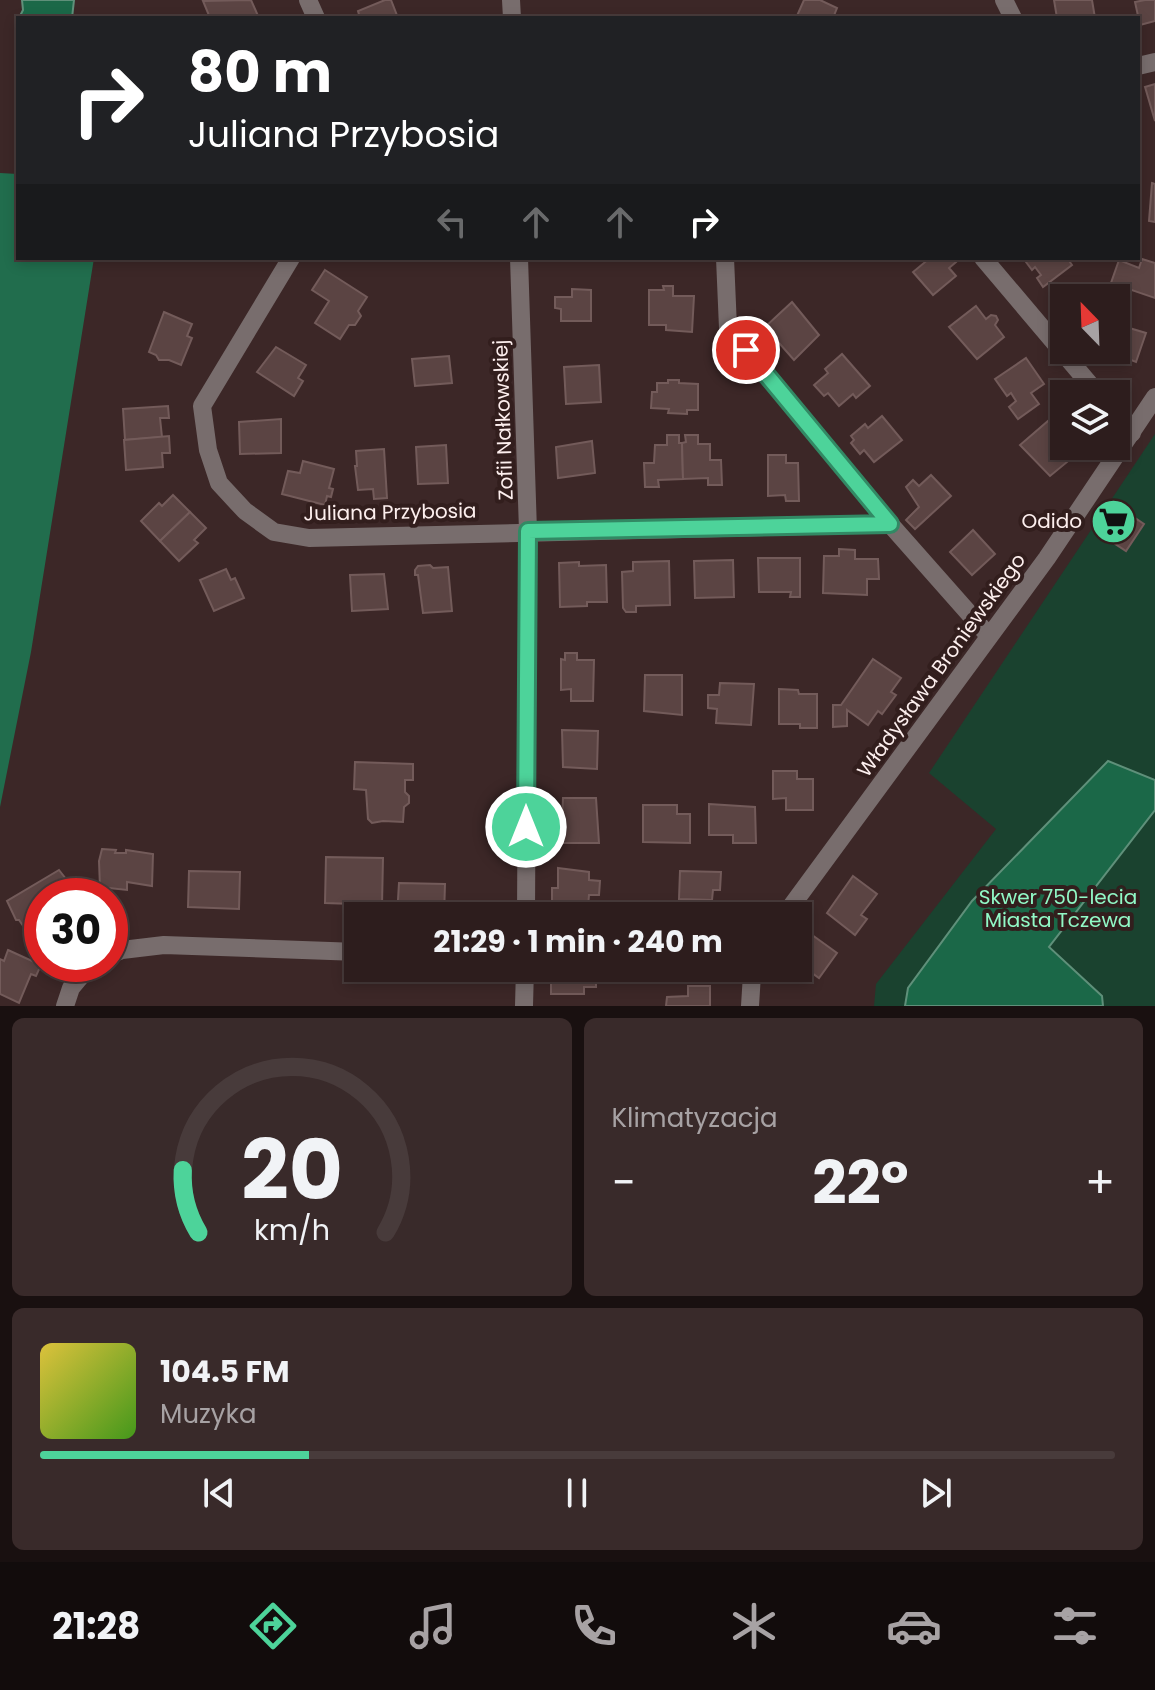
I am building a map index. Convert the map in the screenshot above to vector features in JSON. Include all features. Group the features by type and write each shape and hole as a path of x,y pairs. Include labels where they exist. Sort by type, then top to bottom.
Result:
{"street":[{"name":"Juliana Przybosia","path":"290,260 202,406 208,450 219,483 245,511 274,532 309,538 890,524"},
{"name":"Zofii Nałkowskiej","path":"519,260 528,531 526,902"},
{"path":"725,260 728,328 890,524 989,636"},
{"path":"985,260 1086,380"},
{"name":"Władysława Broniewskiego","path":"794,902 1047,558 1155,397"},
{"path":"128,949 164,945 344,951"},
{"path":"65,1006 76,982"},
{"path":"524,1006 525,982"},
{"path":"750,1006 752,982"}],"green space":[{"name":"Skwer 750-lecia Miasta Tczewa","path":"1155,434 1155,1006 874,1006 876,984 996,829 929,773"}],"shaded area":[{"path":"22,0 74,0 72,16 20,16"},
{"path":"0,173 16,174 16,260 94,260 31,652 0,807"},
{"path":"1108,761 1155,780 1155,810 1049,947 1102,996 1103,1006 905,1006 908,988 972,901"}],"building":[{"path":"251,0 258,16 209,16 203,1"},
{"path":"391,0 397,16 359,16 358,11"},
{"path":"804,0 820,0 837,8 834,16 797,16"},
{"path":"1054,0 1092,0 1095,16 1057,16"},
{"path":"1155,0 1155,21 1140,25 1135,2"},
{"path":"1155,84 1155,121 1145,87"},
{"path":"1152,183 1155,184 1155,222 1149,221"},
{"path":"1142,259 1155,263 1155,298 1130,289 1130,284 1111,283 1119,260 1139,268"},
{"path":"928,260 956,262 949,268 956,276 933,295 913,272"},
{"path":"1024,260 1068,260 1072,265 1043,287 1037,278 1041,275 1035,267 1032,270"},
{"path":"325,270 367,297 358,311 361,316 355,325 349,325 340,339 315,323 329,301 312,290"},
{"path":"663,286 673,286 673,296 694,296 692,332 666,330 666,325 649,325 649,290 664,290"},
{"path":"572,289 591,290 591,321 561,321 561,309 555,308 555,297 572,297"},
{"path":"792,302 819,335 794,360 765,327"},
{"path":"976,306 986,319 996,316 998,320 995,325 1004,337 977,359 949,327"},
{"path":"164,312 192,324 187,336 192,338 181,365 159,360 149,352"},
{"path":"1130,328 1146,333 1136,362 1130,360"},
{"path":"276,347 306,365 298,378 303,381 294,396 257,372"},
{"path":"842,354 870,386 856,398 853,394 839,406 828,393 824,396 814,385 828,373 825,369"},
{"path":"449,356 452,383 415,386 412,359"},
{"path":"1026,358 1044,384 1031,393 1039,404 1018,419 1009,407 1016,401 1011,393 1007,396 995,379"},
{"path":"599,365 601,402 566,404 564,367"},
{"path":"668,380 698,384 698,410 687,410 687,414 651,408 652,392 657,392 657,383 668,383"},
{"path":"168,406 169,418 160,418 162,437 125,440 123,409"},
{"path":"882,416 902,440 874,462 864,450 860,454 851,443 854,440 851,436 865,424 868,428"},
{"path":"281,419 281,453 240,454 239,422"},
{"path":"1048,421 1050,460 1069,460 1050,476 1020,445"},
{"path":"667,435 679,435 679,443 682,443 683,479 658,480 659,487 645,487 644,463 654,463 655,445 667,445"},
{"path":"685,435 698,435 698,444 710,444 710,460 721,460 722,485 708,485 708,478 683,479 682,443 686,442"},
{"path":"169,436 170,453 162,453 163,467 126,470 124,440"},
{"path":"592,441 595,473 558,478 556,447"},
{"path":"446,445 448,483 418,484 416,447"},
{"path":"384,449 387,498 374,499 373,489 358,490 356,451"},
{"path":"768,455 786,455 786,463 798,463 799,501 786,501 785,495 768,496"},
{"path":"303,461 334,469 329,488 333,489 331,497 327,496 325,505 282,494 288,471 300,473"},
{"path":"931,475 951,496 915,529 906,520 919,507 906,487 913,480 919,486"},
{"path":"173,495 190,512 160,541 141,521 159,503 162,506"},
{"path":"1119,507 1144,524 1126,551 1100,534"},
{"path":"190,512 206,528 194,540 198,543 179,561 160,541"},
{"path":"973,530 995,554 972,575 950,552"},
{"path":"839,549 855,550 855,559 878,559 879,579 867,579 867,595 823,593 824,556 839,556"},
{"path":"758,558 800,558 800,597 790,597 791,592 759,592"},
{"path":"733,560 734,597 695,598 694,561"},
{"path":"669,561 670,605 636,606 636,612 626,612 623,608 622,572 633,571 633,562"},
{"path":"579,562 579,566 606,565 607,602 560,607 559,563"},
{"path":"430,565 433,568 448,567 452,611 423,613 415,570 418,566"},
{"path":"226,569 231,580 235,578 244,598 214,611 200,580"},
{"path":"384,574 388,609 352,611 350,575"},
{"path":"565,653 577,653 577,660 594,660 593,701 571,701 571,689 561,690 561,659 565,660"},
{"path":"873,659 901,678 891,692 896,695 882,714 878,711 868,725 847,710 847,726 833,727 833,705 841,705"},
{"path":"645,675 682,675 682,715 644,711"},
{"path":"720,683 754,684 751,725 716,723 717,709 708,708 708,695 719,695"},
{"path":"779,689 817,694 817,728 779,724"},
{"path":"562,730 598,731 597,769 563,767"},
{"path":"355,762 413,764 413,780 405,780 409,803 404,807 403,822 372,823 368,819 366,790 354,789"},
{"path":"773,771 797,771 797,779 813,779 813,810 786,810 786,798 773,799"},
{"path":"563,798 596,798 599,843 561,843"},
{"path":"709,804 755,807 756,843 733,843 733,835 709,835"},
{"path":"643,805 677,805 677,814 690,814 690,843 643,842"},
{"path":"102,849 116,850 115,853 126,853 126,850 153,854 152,886 128,882 128,878 100,878"},
{"path":"326,857 383,858 382,902 325,903"},
{"path":"558,868 589,872 589,880 600,881 599,895 589,895 588,902 552,902 552,888 558,888"},
{"path":"59,870 65,878 46,878"},
{"path":"189,871 240,872 239,909 188,907"},
{"path":"680,871 721,872 720,890 713,890 712,900 679,899"},
{"path":"853,876 877,894 861,915 867,919 855,935 827,913"},
{"path":"399,883 445,884 444,902 398,902"},
{"path":"24,891 24,927 16,920 7,901"},
{"path":"812,935 837,953 819,978 812,973"},
{"path":"8,950 24,957 24,982 28,982 19,1003 0,994 0,959 4,961"},
{"path":"551,982 596,982 596,987 584,987 584,994 551,994"},
{"path":"688,986 710,986 710,1006 666,1006 667,997 688,996"}],"place":[{"name":"Odido","path":"1113,521"}],"route":[{"path":"526,827 528,531 890,524 746,350"}]}
